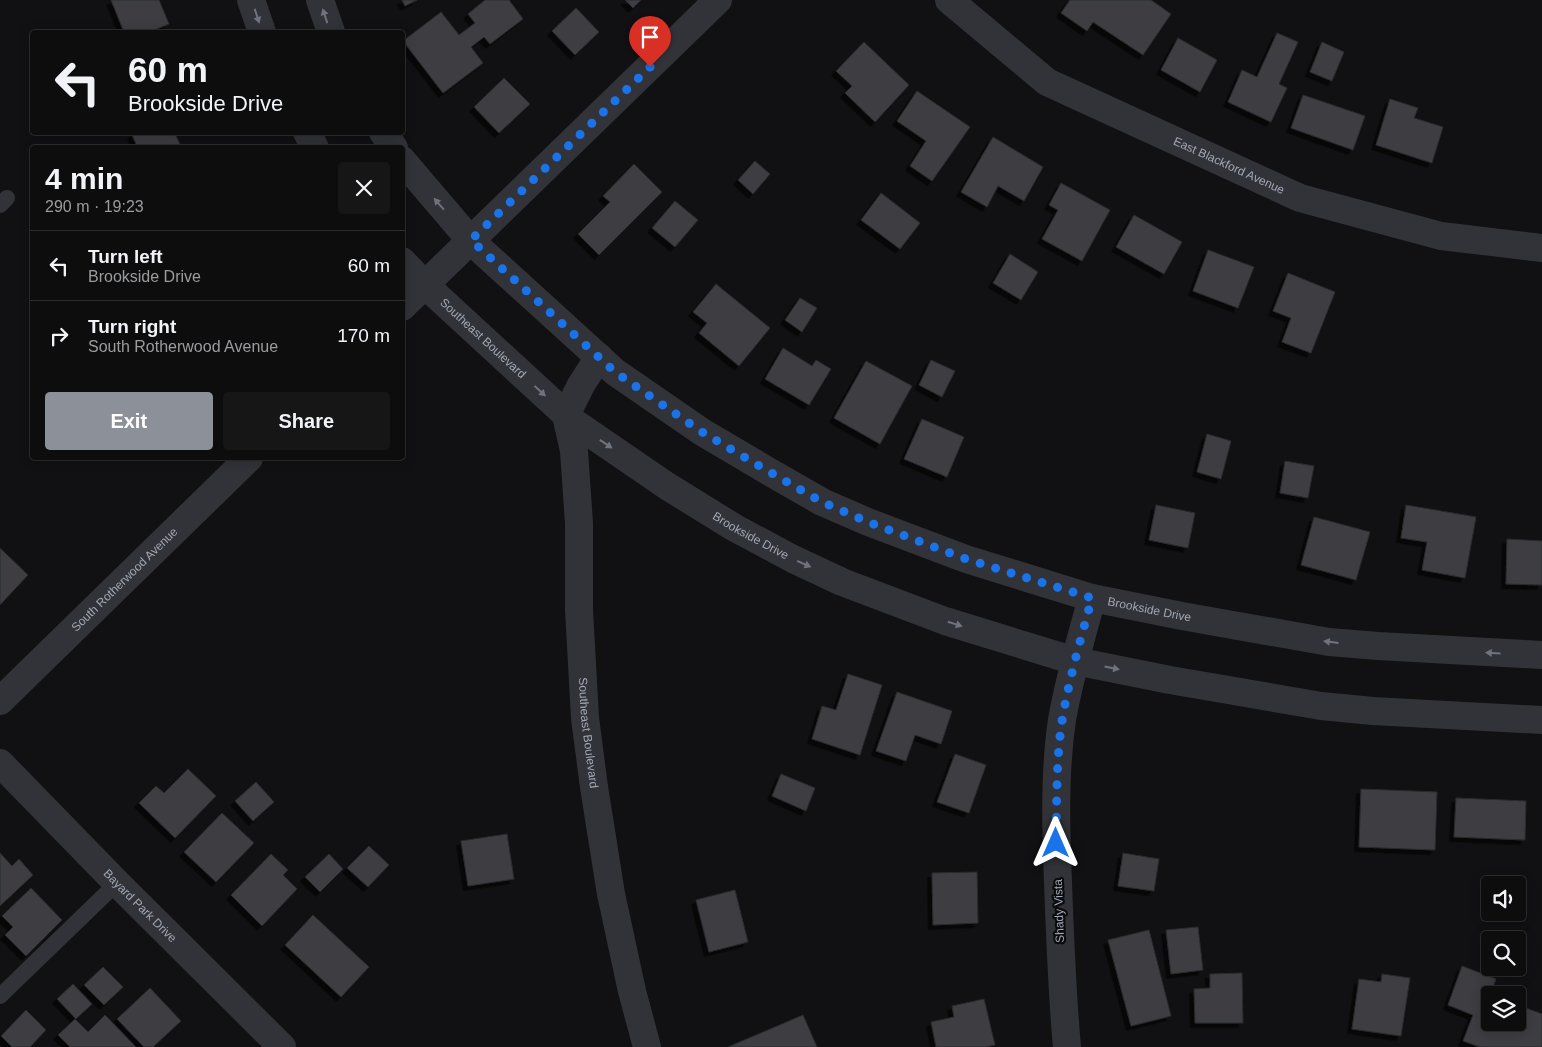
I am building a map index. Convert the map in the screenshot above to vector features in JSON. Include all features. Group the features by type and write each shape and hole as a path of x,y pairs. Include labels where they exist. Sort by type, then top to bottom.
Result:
{"street":[{"path":"251,0 261,30"},
{"path":"320,0 330,30"},
{"path":"405,305 718,0"},
{"name":"East Blackford Avenue","path":"949,0 1047,82 1300,198 1441,236 1542,248"},
{"path":"405,164 471,240"},
{"name":"Brookside Drive","path":"471,240 615,372 702,432 822,502 868,522 966,559 1092,598 1182,616 1329,642 1542,655"},
{"name":"Southeast Boulevard","path":"405,264 425,285 566,415 574,451 584,698 594,787 611,894 632,991 647,1047"},
{"path":"566,415 581,385 599,357"},
{"name":"Brookside Drive","path":"566,415 667,486 736,528 793,559 842,582 945,621 1075,661 1170,680 1321,706 1373,711 1542,720"},
{"name":"South Rotherwood Avenue","path":"0,701 247,460"},
{"name":"Shady Vista","path":"1066,1047 1056,843 1057,776 1062,720 1092,598"},
{"name":"Bayard Park Drive","path":"0,763 117,883 265,1041"}],"lane":[{"path":"0,996 117,883"}],"building":[{"path":"111,0 159,0 169,24 154,30 123,30"},
{"path":"402,0 417,0 405,6"},
{"path":"485,0 509,0 523,19 490,44 484,37 471,47 483,63 443,93 405,44 405,39 441,12 459,35 475,23 468,14"},
{"path":"625,0 641,0 633,8"},
{"path":"1070,0 1151,0 1171,14 1143,55 1093,22 1087,31 1061,13"},
{"path":"576,8 599,32 575,55 552,31"},
{"path":"1277,33 1298,42 1279,84 1287,88 1271,122 1228,102 1242,70 1257,77"},
{"path":"1178,38 1217,60 1200,92 1161,70"},
{"path":"864,42 909,85 875,122 845,93 852,86 836,71"},
{"path":"1322,42 1344,52 1332,81 1310,72"},
{"path":"504,78 530,104 499,133 474,107"},
{"path":"917,91 970,127 932,181 910,166 926,141 897,121"},
{"path":"1303,95 1365,116 1353,150 1291,128"},
{"path":"1390,99 1418,108 1414,118 1443,127 1432,163 1376,145"},
{"path":"132,135 176,135 180,145 137,145"},
{"path":"993,137 1043,167 1024,201 998,186 987,207 961,192"},
{"path":"755,161 770,174 753,194 738,180"},
{"path":"634,164 662,192 599,255 578,234 610,202 603,196"},
{"path":"1061,183 1110,210 1082,261 1042,239 1058,210 1049,205"},
{"path":"881,193 920,223 900,249 861,220"},
{"path":"675,201 698,220 675,247 652,228"},
{"path":"1134,215 1182,242 1164,274 1116,247"},
{"path":"1208,250 1254,267 1238,308 1193,291"},
{"path":"1010,254 1038,272 1021,300 993,283"},
{"path":"1288,273 1335,292 1311,353 1282,342 1291,318 1273,311"},
{"path":"716,284 770,328 739,366 699,333 707,323 693,312"},
{"path":"800,298 817,308 802,332 785,320"},
{"path":"783,348 812,366 816,360 831,369 809,405 765,379"},
{"path":"931,360 955,371 942,397 919,385"},
{"path":"866,361 912,386 880,444 834,418"},
{"path":"922,419 964,437 947,477 904,459"},
{"path":"1207,434 1231,441 1221,479 1197,472"},
{"path":"1285,461 1314,466 1308,498 1280,493"},
{"path":"1156,505 1195,513 1188,548 1149,540"},
{"path":"1406,505 1476,517 1465,578 1422,570 1427,542 1401,538"},
{"path":"1314,517 1370,532 1356,580 1301,565"},
{"path":"1507,539 1542,541 1542,585 1506,584"},
{"path":"0,548 28,575 0,605"},
{"path":"848,674 882,685 860,755 812,739 822,706 836,710"},
{"path":"897,692 952,711 941,744 915,735 906,761 876,751"},
{"path":"955,754 986,765 969,813 937,802"},
{"path":"188,769 216,796 175,838 139,803 156,786 164,793"},
{"path":"781,774 815,788 806,811 772,796"},
{"path":"256,782 274,802 253,821 235,801"},
{"path":"1361,789 1437,792 1435,850 1359,847"},
{"path":"1456,798 1526,801 1525,840 1454,837"},
{"path":"222,813 254,843 216,882 184,852"},
{"path":"507,834 514,879 468,886 461,841"},
{"path":"369,846 389,865 368,887 347,868"},
{"path":"0,853 12,866 19,859 33,875 0,906"},
{"path":"1123,853 1159,859 1154,891 1118,886"},
{"path":"271,854 288,870 283,875 297,889 262,926 231,895"},
{"path":"329,854 343,869 320,892 305,877"},
{"path":"977,872 978,923 933,925 932,873"},
{"path":"31,888 62,920 26,956 5,935 13,927 2,916"},
{"path":"735,890 748,942 709,952 696,900"},
{"path":"313,915 369,967 341,997 285,945"},
{"path":"1198,927 1203,970 1171,974 1166,930"},
{"path":"1149,930 1171,1016 1131,1026 1108,940"},
{"path":"1462,966 1481,973 1481,976 1496,979 1493,986 1481,986 1481,1031 1526,1031 1526,1008 1542,1014 1542,1047 1480,1047 1463,1041 1473,1015 1448,1005"},
{"path":"103,967 123,987 104,1005 84,985"},
{"path":"1242,973 1243,1023 1195,1023 1194,989 1210,988 1210,974"},
{"path":"1382,974 1410,978 1401,1036 1352,1029 1359,979 1381,982"},
{"path":"73,984 92,1004 76,1019 57,999"},
{"path":"150,988 181,1021 153,1047 144,1047 117,1019"},
{"path":"984,999 995,1045 986,1047 936,1047 931,1022 954,1017 952,1006"},
{"path":"26,1010 46,1030 30,1047 12,1047 1,1036"},
{"path":"105,1015 136,1047 70,1047 58,1035 75,1019 88,1032"},
{"path":"803,1015 817,1047 728,1047"}],"route":[{"path":"650,67 471,240 615,372 702,432 768,471 822,502 868,522 966,559 1092,598 1062,720 1057,776 1056,843"}]}
